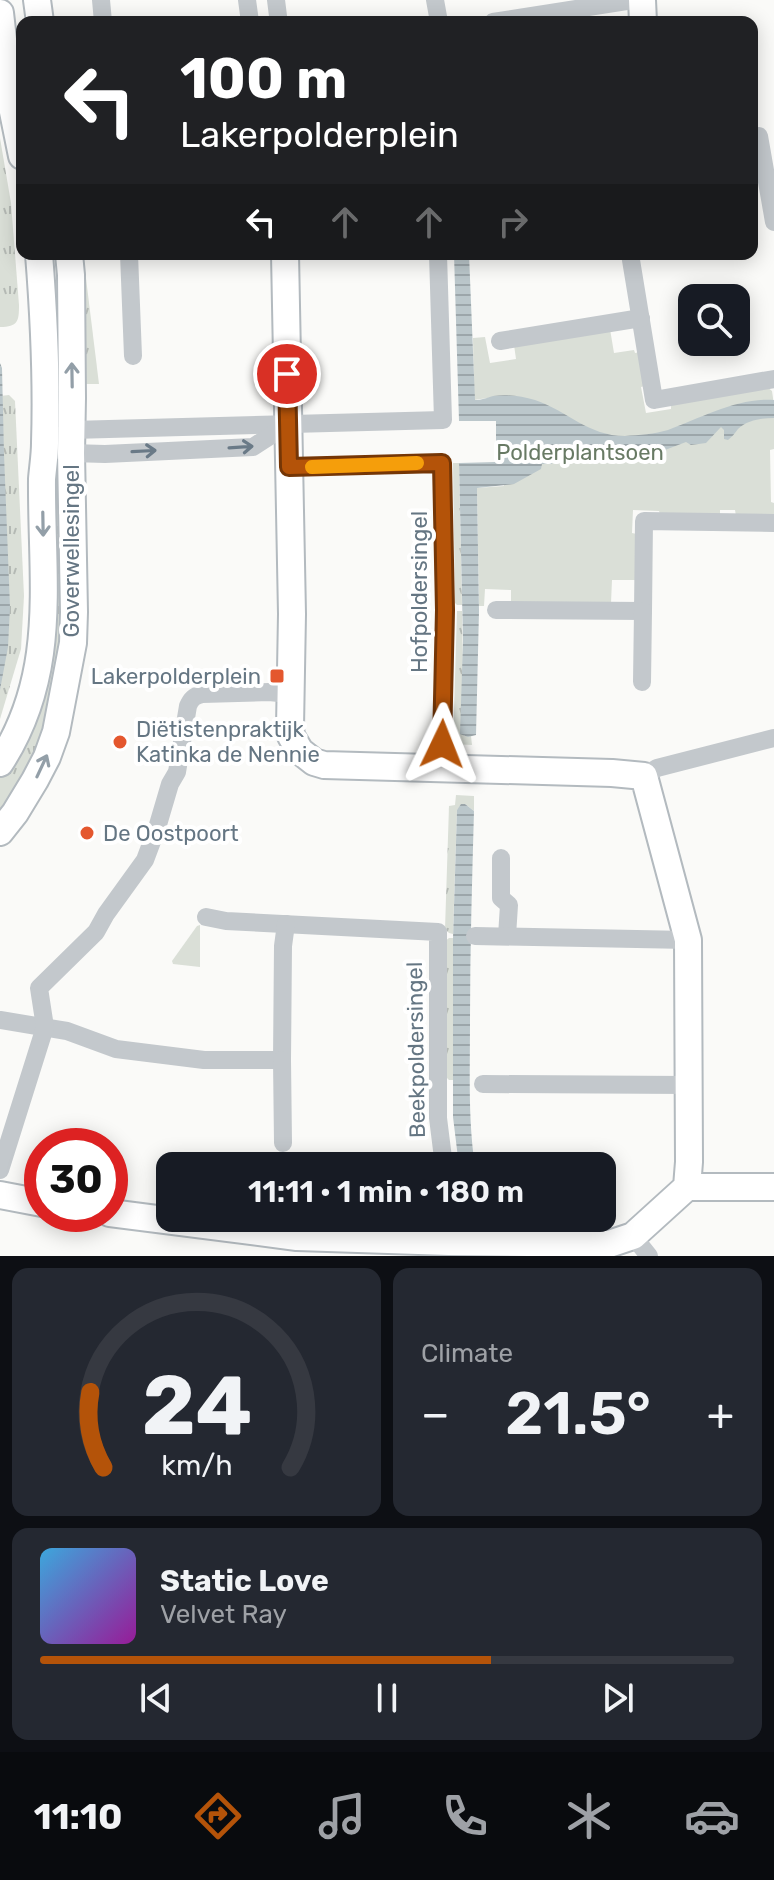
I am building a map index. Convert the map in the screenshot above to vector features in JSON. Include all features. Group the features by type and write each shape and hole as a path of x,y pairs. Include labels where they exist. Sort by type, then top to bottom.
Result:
{"street":[{"path":"531,16 633,0"},
{"path":"0,13 16,126"},
{"path":"762,135 774,222"},
{"name":"Goverwellesingel","path":"0,763 31,698 44,628 42,476 45,446 39,260"},
{"name":"Goverwellesingel","path":"0,832 29,791 47,757 56,732 73,643 70,260"},
{"path":"129,260 133,356"},
{"path":"285,260 292,614 289,694 291,736 300,751 314,762 333,766 644,776 657,768 774,738"},
{"path":"45,446 71,442 105,454 253,447 288,425 443,420 438,260"},
{"path":"631,260 654,400 774,379"},
{"path":"500,341 641,318"},
{"name":"Hofpoldersingel","path":"289,467 442,463 445,610 442,768"},
{"path":"642,682 644,521 774,523"},
{"path":"496,610 643,611"},
{"path":"0,1170 45,1027 39,988 96,932 145,860 170,784 177,772 191,699 202,694 289,694"},
{"path":"471,1232 641,1246 687,1187 688,940 644,776"},
{"path":"501,858 501,898 509,905 507,936"},
{"path":"206,917 286,924 283,946 283,1143"},
{"name":"Beekpoldersingel","path":"286,924 438,932 438,1118 442,1152"},
{"path":"475,936 688,940"},
{"path":"0,1020 67,1031 116,1049 204,1060 282,1060"},
{"path":"483,1084 688,1085"},
{"path":"687,1187 774,1187"},
{"path":"0,1195 24,1200"},
{"path":"128,1215 156,1219"},
{"path":"258,1232 297,1237 405,1232"}],"green space":[{"path":"0,138 11,203 19,315 11,326 0,327"},
{"path":"74,260 84,260 99,384 83,384"},
{"name":"Polderplantsoen","path":"610,329 614,353 640,352 645,386 641,387 646,413 671,409 671,404 767,387 772,391 774,449 770,450 774,516 736,516 735,510 720,510 720,515 660,514 659,511 633,510 632,533 637,534 637,580 612,580 611,603 511,604 511,590 485,589 484,606 479,606 477,488 504,486 501,396 474,400 473,338 485,337 490,363 516,359 514,345"},
{"path":"9,395 15,401 24,596 21,649 0,719 0,396"},
{"path":"55,463 63,465 64,624 51,727 0,820 0,776 12,755"},
{"path":"453,463 459,463 462,605 455,603"},
{"path":"457,611 462,611 464,736 471,736 472,745 453,744"},
{"path":"456,795 474,796 474,811 465,804 457,810 453,934 445,929 449,806 455,805"},
{"path":"200,925 200,967 173,964 172,961"},
{"path":"453,938 454,954 453,1080 444,1075 444,942"}],"shaded area":[{"path":"454,260 469,260 475,400 504,395 530,399 589,428 625,436 668,430 720,409 747,402 774,400 774,418 746,423 728,440 724,439 721,427 706,443 691,445 686,442 665,450 642,452 591,450 552,464 542,464 541,469 514,484 477,488 479,611 476,735 468,737 460,734 463,641 459,463 496,462 496,421 459,421"},
{"path":"0,363 10,607 8,647 0,690"},
{"path":"465,804 474,811 470,1078 473,1152 457,1152 453,1117 457,810"}],"slow traffic":[{"path":"312,467 417,463"}],"place":[{"name":"Lakerpolderplein","path":"277,676"},
{"name":"Diëtistenpraktijk Katinka de Nennie","path":"120,742"},
{"name":"De Oostpoort","path":"87,833"}],"route":[{"path":"287,374 289,467 442,463 445,638 442,744"}]}
